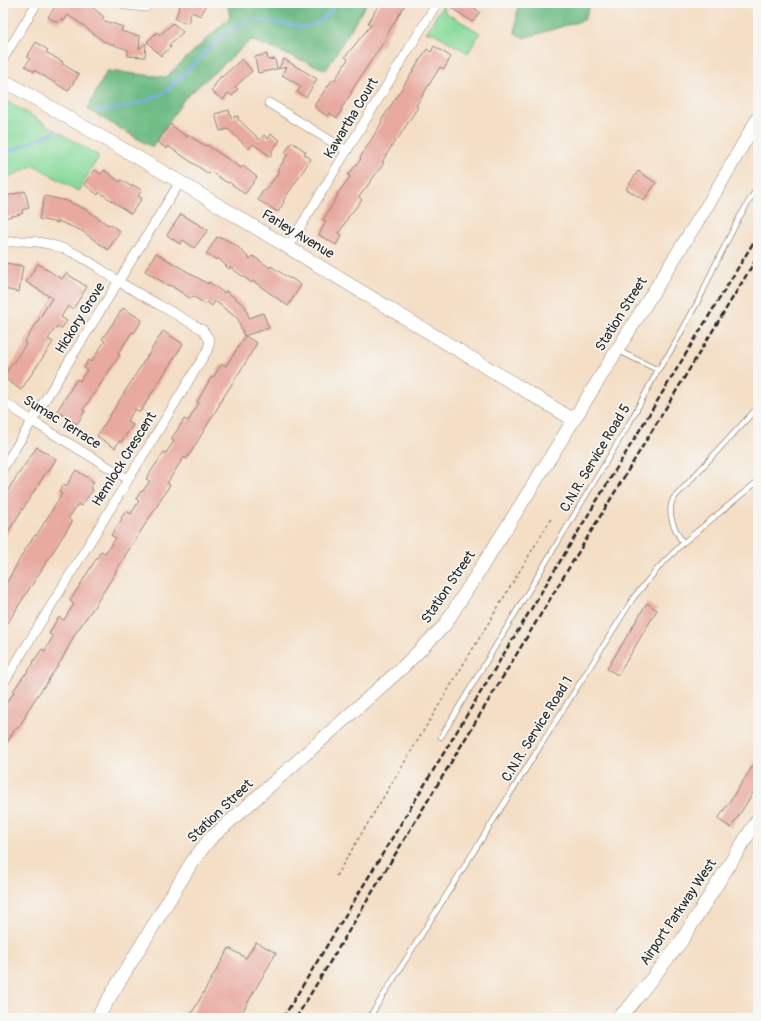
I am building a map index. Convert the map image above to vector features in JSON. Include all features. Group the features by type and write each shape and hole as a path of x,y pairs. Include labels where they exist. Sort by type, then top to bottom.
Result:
{"street":[{"path":"3,59 37,3"},
{"path":"123,3 126,5 146,7"},
{"name":"Kawartha Court","path":"288,247 437,3"},
{"name":"Farley Avenue","path":"3,80 180,182 574,420"},
{"path":"269,103 347,151"},
{"name":"Station Street","path":"97,1018 192,862 209,840 402,668 444,626 715,193 758,118"},
{"name":"Hickory Grove","path":"3,468 180,182"},
{"path":"3,243 19,240 43,242 65,249 89,261 119,282"},
{"name":"Hemlock Crescent","path":"3,684 207,351 210,341 203,330 119,282"},
{"name":"Sumac Terrace","path":"3,401 32,421 128,479"},
{"name":"Airport Parkway West","path":"618,1018 631,1005 680,943 758,819"}],"lane":[{"name":"C.N.R. Service Road 5","path":"441,737 630,422 658,370 672,349 702,294 739,218 758,186"},
{"path":"617,350 658,370"},
{"path":"683,543 676,532 670,513 673,499 758,407"},
{"name":"C.N.R. Service Road 1","path":"369,1018 634,597 659,567 683,543 758,481"}],"path":[{"path":"336,876 552,519"}],"green space":[{"path":"227,3 367,3 326,70 251,40 184,99 152,147 87,109 107,71 166,77 230,17"},
{"path":"518,3 591,4 584,20 524,38 515,33"},
{"path":"443,5 446,13 480,33 468,53 434,33 426,33"},
{"path":"3,99 99,156 78,191 34,165 3,180"}],"building":[{"path":"58,3 81,3 85,6 87,3 104,17 102,20 123,27 121,31 140,36 139,49 146,43 145,57 128,56 128,50 103,41 68,15 64,21 61,19 58,23 48,17"},
{"path":"181,3 206,3 201,16 191,12 188,23 175,19"},
{"path":"380,3 406,3 385,38 386,39 351,92 337,118 330,113 328,117 315,107 315,104 333,79 335,80 348,59 345,57 371,25 368,23"},
{"path":"456,3 479,3 475,9 480,12 473,22 452,8"},
{"path":"173,23 183,32 169,45 171,47 161,56 147,42 157,32 160,35"},
{"path":"36,42 48,50 46,52 63,62 62,64 79,74 68,91 25,66 30,59 27,57"},
{"path":"434,46 451,57 444,69 440,67 416,106 418,107 382,162 384,163 359,197 362,200 349,216 339,233 342,235 336,245 319,235 326,221 323,220 338,195 337,194 350,177 348,175 361,159 360,158 382,122 381,121 427,49 431,52"},
{"path":"267,54 268,60 275,59 277,69 258,73 255,57"},
{"path":"242,59 252,71 235,87 238,89 232,96 228,93 223,100 211,91 221,76 222,77"},
{"path":"284,59 317,79 306,97 297,92 301,86 282,75 286,67 278,69"},
{"path":"229,110 231,118 238,116 238,119 260,140 264,135 268,139 271,134 280,140 271,152 273,153 270,156 253,144 249,149 228,129 220,131 215,114"},
{"path":"170,124 187,137 188,135 206,146 207,145 241,168 243,166 257,177 245,194 229,182 228,183 211,172 209,174 168,146 167,149 157,142"},
{"path":"292,142 306,152 304,154 311,159 283,201 284,202 278,212 258,200 263,190 265,191 279,172 277,171 288,154 285,152"},
{"path":"95,170 101,174 104,170 120,182 121,180 132,187 133,185 142,190 138,196 142,198 131,214 99,192 98,195 84,184"},
{"path":"638,171 656,183 644,200 626,189"},
{"path":"25,191 29,208 22,210 23,213 3,219 3,197"},
{"path":"45,196 67,201 87,210 108,225 109,224 120,231 108,250 82,231 58,221 58,223 39,219"},
{"path":"181,214 208,230 194,248 183,240 180,244 167,235"},
{"path":"217,237 221,237 236,245 250,259 253,256 270,268 271,266 301,285 288,306 253,281 252,283 230,267 229,269 218,258 217,260 206,254"},
{"path":"156,253 208,284 209,282 224,293 226,291 245,306 249,318 263,313 269,328 244,336 238,319 215,301 212,306 207,302 205,304 193,296 191,299 145,271"},
{"path":"6,263 23,266 19,292 3,289"},
{"path":"38,264 62,279 66,273 87,287 73,309 68,306 61,317 67,321 61,329 57,326 48,339 53,342 21,390 3,377 26,344 24,343 52,298 26,282"},
{"path":"123,308 142,320 134,333 132,332 118,354 120,355 83,410 85,411 77,424 57,411 77,379 80,381 87,370 84,368 88,360 91,362 105,341 102,339"},
{"path":"163,331 183,344 140,412 135,409 127,421 133,425 115,448 97,436"},
{"path":"245,336 257,343 246,362 191,452 186,459 184,457 167,483 170,485 94,607 75,634 61,661 37,696 25,715 26,716 3,748 3,708 42,649 45,651 53,636 49,634 55,623 59,617 64,620 74,604 70,601 101,551 105,553 116,538 111,535 126,511 131,514 139,501 136,499 150,481 146,479 164,452 166,453 174,441 171,439 184,419 188,421 199,403 197,402 212,376 213,377 222,364 226,366"},
{"path":"37,447 56,459 3,540 3,500 11,485"},
{"path":"76,470 94,482 90,488 93,490 81,506 78,504 68,519 72,522 3,630 3,589 25,550 35,535 36,536 62,494 59,492 64,484 66,486"},
{"path":"647,603 657,610 618,675 607,669"},
{"path":"758,758 758,785 731,828 718,819"},
{"path":"256,942 276,953 239,1018 189,1018 229,948 246,958"}],"waterway":[{"path":"96,111 133,105 159,95 167,90 231,28 251,20 303,27 316,24 330,12 335,3"},
{"path":"3,154 57,131"}],"railway":[{"path":"283,1018 758,235"},
{"path":"296,1018 758,256"}]}
